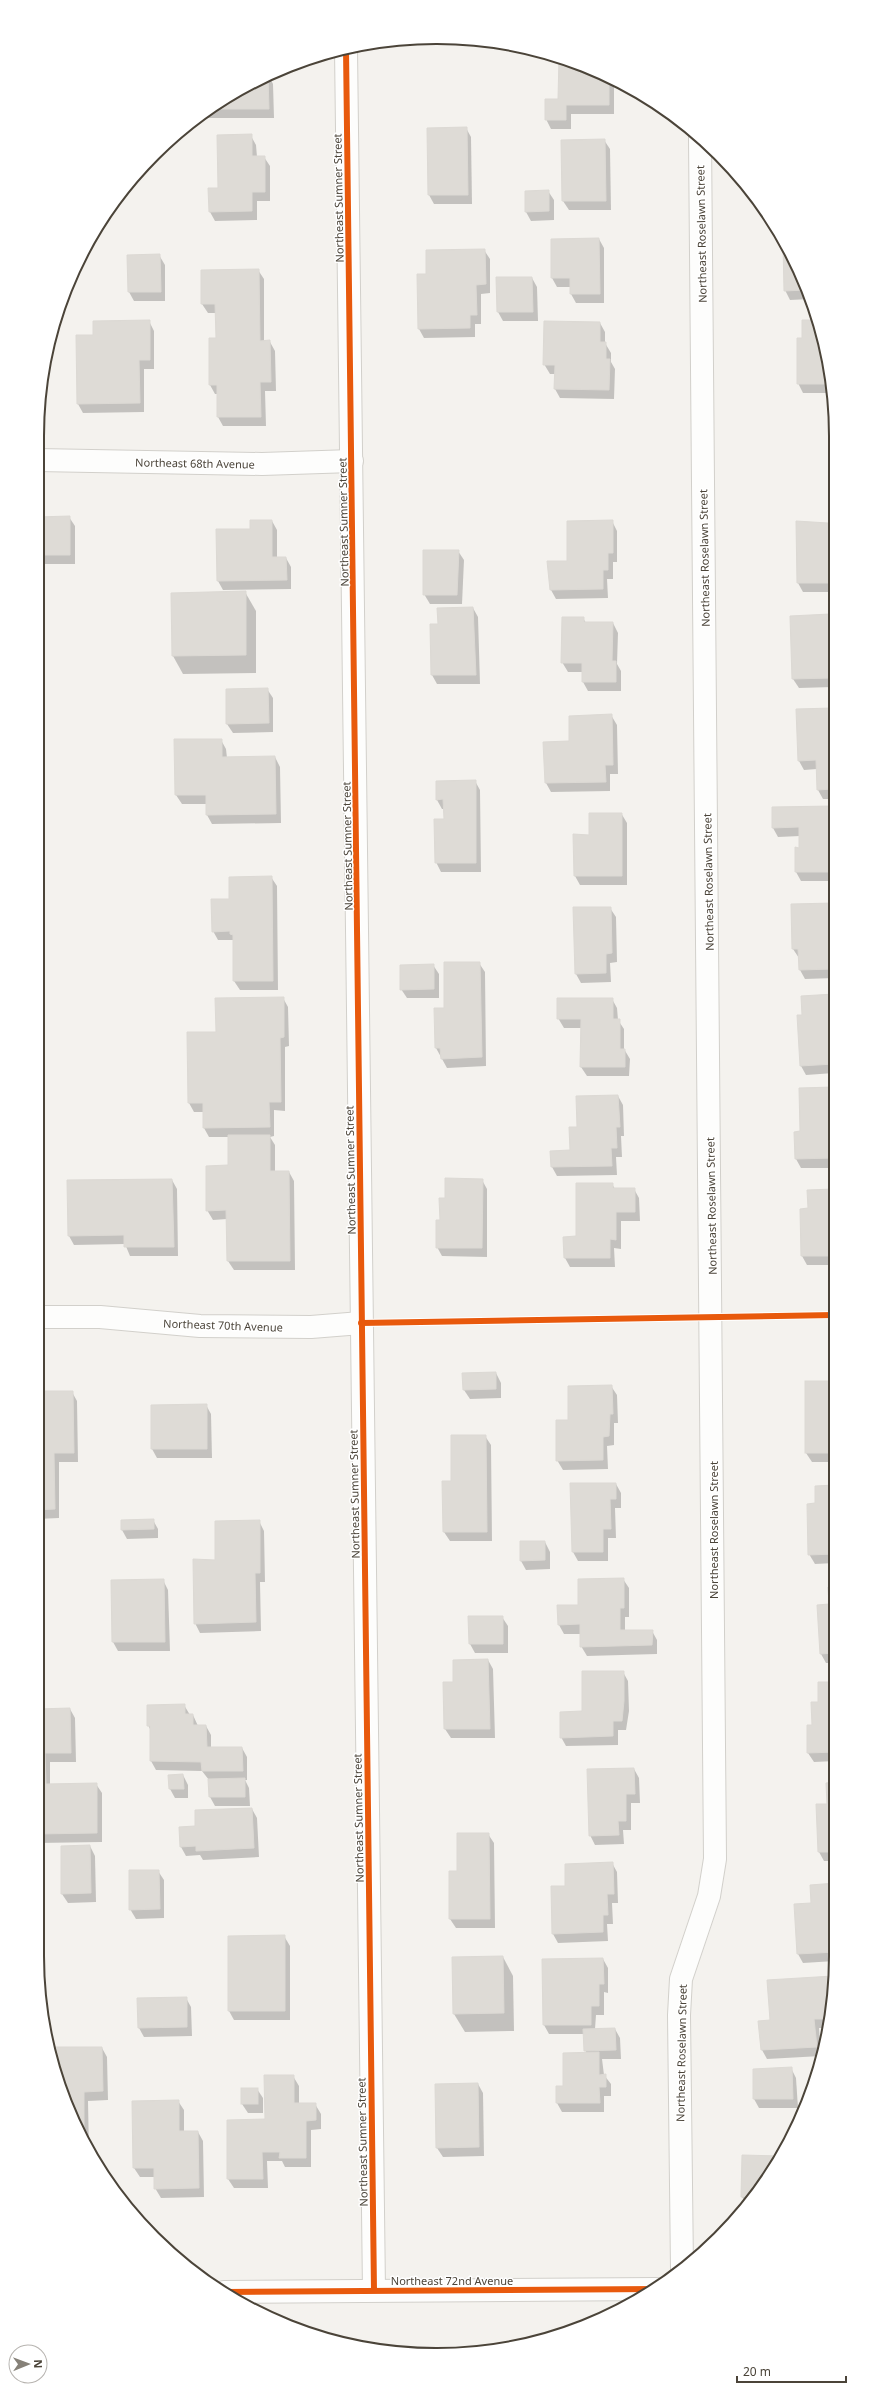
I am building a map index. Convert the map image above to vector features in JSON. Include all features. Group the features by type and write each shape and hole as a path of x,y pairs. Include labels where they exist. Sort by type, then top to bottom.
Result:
{"street":[{"name":"Northeast Sumner Street","path":"346,55 374,2290"},
{"name":"Northeast Roselawn Street","path":"682,2261 679,2015 681,1979 709,1896 715,1860 700,146"},
{"name":"Northeast 68th Avenue","path":"44,460 262,464 352,461"},
{"name":"Northeast 70th Avenue","path":"44,1317 100,1317 200,1326 311,1327 362,1323"},
{"name":"Northeast 72nd Avenue","path":"235,2292 643,2289"}],"building":[{"path":"559,64 609,84 609,105 566,105 566,120 545,120 545,99 558,99"},
{"path":"268,82 269,109 220,109"},
{"path":"467,127 468,195 428,195 427,128"},
{"path":"252,134 252,156 265,156 265,192 252,192 252,211 209,212 208,188 218,188 217,135"},
{"path":"605,139 606,201 562,201 561,140"},
{"path":"549,190 549,211 525,212 525,191"},
{"path":"599,238 600,294 570,294 570,278 551,278 551,239"},
{"path":"485,249 486,284 476,285 477,315 470,315 470,328 418,329 417,274 426,274 426,250"},
{"path":"783,253 801,290 784,291"},
{"path":"160,254 161,292 128,292 127,255"},
{"path":"259,269 260,341 270,340 271,382 260,382 261,417 217,417 217,385 209,385 209,338 216,338 215,304 201,304 201,270"},
{"path":"496,277 532,277 533,312 497,312"},
{"path":"150,320 150,360 139,360 140,403 77,404 76,335 93,335 93,321"},
{"path":"802,320 811,320 816,335 826,384 797,384 797,338 802,338"},
{"path":"544,321 600,322 600,342 606,342 606,359 610,359 609,390 554,389 555,365 543,365"},
{"path":"70,516 70,555 44,555 44,517"},
{"path":"250,520 272,520 272,557 286,557 287,580 217,581 216,529 250,529"},
{"path":"613,520 613,553 608,553 608,570 603,570 603,589 550,590 547,561 567,561 567,521"},
{"path":"796,521 828,523 829,583 797,583"},
{"path":"423,550 459,550 457,595 423,595"},
{"path":"246,591 246,655 172,656 171,593"},
{"path":"473,607 476,675 431,675 430,624 438,624 437,608"},
{"path":"829,614 829,678 792,679 790,616"},
{"path":"562,617 584,617 584,622 613,622 612,661 616,661 616,682 582,682 582,663 561,663"},
{"path":"268,688 269,723 226,724 226,689"},
{"path":"829,708 829,789 817,790 816,760 798,761 796,709"},
{"path":"612,714 613,765 605,765 606,782 545,783 543,742 569,741 569,716"},
{"path":"174,739 222,739 222,757 275,756 276,814 206,815 206,795 175,795"},
{"path":"476,780 476,863 435,863 434,819 444,819 443,799 436,800 436,781"},
{"path":"829,806 829,872 795,872 795,847 799,848 799,827 772,828 772,807"},
{"path":"589,813 622,813 622,876 574,876 573,834 589,835"},
{"path":"272,876 273,981 233,981 233,935 230,934 230,931 212,932 211,899 229,899 229,877"},
{"path":"829,903 829,969 799,970 798,949 792,949 791,904"},
{"path":"573,907 611,907 612,953 606,954 606,973 575,974"},
{"path":"444,962 480,962 482,1057 441,1059 440,1048 435,1048 434,1008 444,1008"},
{"path":"434,964 434,989 400,990 400,965"},
{"path":"829,994 829,1064 800,1066 797,1015 802,1015 801,996"},
{"path":"284,997 284,1037 280,1038 281,1102 269,1102 270,1127 203,1128 203,1103 188,1103 187,1032 216,1032 215,998"},
{"path":"557,998 613,998 613,1019 620,1019 620,1049 625,1049 625,1067 580,1067 581,1019 557,1019"},
{"path":"829,1087 829,1158 795,1159 794,1132 800,1131 799,1088"},
{"path":"618,1095 620,1127 616,1127 617,1148 611,1148 612,1166 551,1167 550,1151 570,1150 569,1127 577,1127 576,1096"},
{"path":"228,1135 270,1135 270,1171 289,1171 290,1261 227,1261 226,1210 206,1211 206,1166 228,1165"},
{"path":"445,1178 483,1179 482,1248 436,1248 436,1220 440,1220 439,1198 445,1198"},
{"path":"172,1179 174,1247 124,1247 124,1235 68,1236 67,1180"},
{"path":"576,1183 613,1183 613,1188 635,1188 635,1212 616,1212 616,1240 610,1239 610,1258 564,1258 563,1237 576,1236"},
{"path":"829,1189 829,1256 801,1256 800,1209 808,1208 807,1190"},
{"path":"496,1372 496,1389 463,1390 462,1373"},
{"path":"805,1381 829,1381 829,1453 805,1453"},
{"path":"612,1385 613,1414 610,1414 609,1436 603,1437 603,1460 556,1461 556,1420 568,1420 568,1386"},
{"path":"45,1391 73,1391 74,1453 54,1453 55,1509 44,1510 44,1396"},
{"path":"207,1404 207,1449 151,1449 151,1405"},
{"path":"451,1435 486,1435 487,1532 443,1532 442,1481 451,1481"},
{"path":"570,1483 616,1483 616,1499 610,1499 611,1529 603,1529 603,1552 572,1552"},
{"path":"829,1485 829,1554 808,1555 807,1504 815,1503 815,1486"},
{"path":"154,1519 154,1529 121,1530 121,1520"},
{"path":"260,1520 260,1573 255,1573 256,1622 194,1624 193,1559 215,1560 215,1521"},
{"path":"520,1541 545,1541 545,1560 520,1561"},
{"path":"624,1578 624,1608 620,1608 620,1630 653,1630 652,1645 580,1647 580,1624 558,1625 557,1605 578,1605 578,1579"},
{"path":"164,1579 165,1642 112,1642 111,1580"},
{"path":"829,1604 829,1653 820,1654 817,1605"},
{"path":"468,1616 503,1616 503,1644 469,1644"},
{"path":"488,1659 490,1729 444,1729 443,1682 453,1682 453,1660"},
{"path":"582,1671 624,1671 622,1721 613,1721 613,1736 560,1738 560,1712 582,1711"},
{"path":"818,1682 829,1682 829,1752 807,1753 807,1725 812,1725 811,1702 818,1702"},
{"path":"185,1704 185,1714 193,1714 193,1725 206,1725 207,1747 242,1747 243,1771 202,1771 201,1762 150,1761 150,1726 147,1726 147,1705"},
{"path":"70,1708 71,1753 45,1753 46,1784 97,1783 97,1833 44,1834 44,1709"},
{"path":"634,1768 635,1794 626,1794 626,1821 618,1821 619,1835 589,1836 587,1769"},
{"path":"183,1774 184,1789 169,1789 168,1775"},
{"path":"245,1778 245,1797 209,1797 208,1779"},
{"path":"826,1783 829,1783 829,1852 818,1852 816,1804 827,1804"},
{"path":"252,1808 254,1848 196,1851 196,1846 180,1847 179,1827 195,1826 195,1810"},
{"path":"457,1833 489,1833 490,1919 449,1919 449,1871 457,1871"},
{"path":"90,1845 91,1893 61,1894 61,1846"},
{"path":"613,1862 614,1894 607,1894 608,1915 603,1915 603,1932 552,1934 551,1886 565,1886 565,1864"},
{"path":"129,1870 159,1870 160,1909 129,1910"},
{"path":"829,1884 829,1952 797,1954 794,1904 811,1903 810,1885"},
{"path":"285,1935 285,2011 228,2011 228,1936"},
{"path":"503,1956 504,2013 453,2014 452,1957"},
{"path":"603,1958 604,1984 599,1984 599,2006 591,2006 591,2025 543,2025 542,1959"},
{"path":"828,1976 824,2019 814,2019 817,2047 761,2050 758,2021 770,2020 767,1980"},
{"path":"187,1997 187,2027 138,2028 137,1998"},
{"path":"615,2028 616,2050 584,2051 583,2029"},
{"path":"55,2047 102,2047 103,2091 84,2092 84,2129 65,2082"},
{"path":"599,2052 599,2075 606,2074 606,2087 599,2087 600,2103 556,2103 556,2086 563,2086 563,2053"},
{"path":"792,2067 793,2099 753,2099 753,2069"},
{"path":"264,2075 294,2075 294,2103 316,2103 316,2120 306,2121 306,2158 279,2158 280,2152 262,2152 263,2179 227,2179 227,2120 265,2119"},
{"path":"478,2083 479,2147 436,2148 435,2084"},
{"path":"241,2088 258,2088 258,2104 241,2104"},
{"path":"179,2100 179,2131 198,2131 199,2188 154,2189 154,2168 133,2168 132,2101"},
{"path":"742,2155 774,2156 763,2174 748,2194 746,2197 741,2197"}],"cycle path":[{"path":"346,55 374,2290"},
{"path":"361,1323 829,1315"},
{"path":"235,2292 643,2289"}]}
